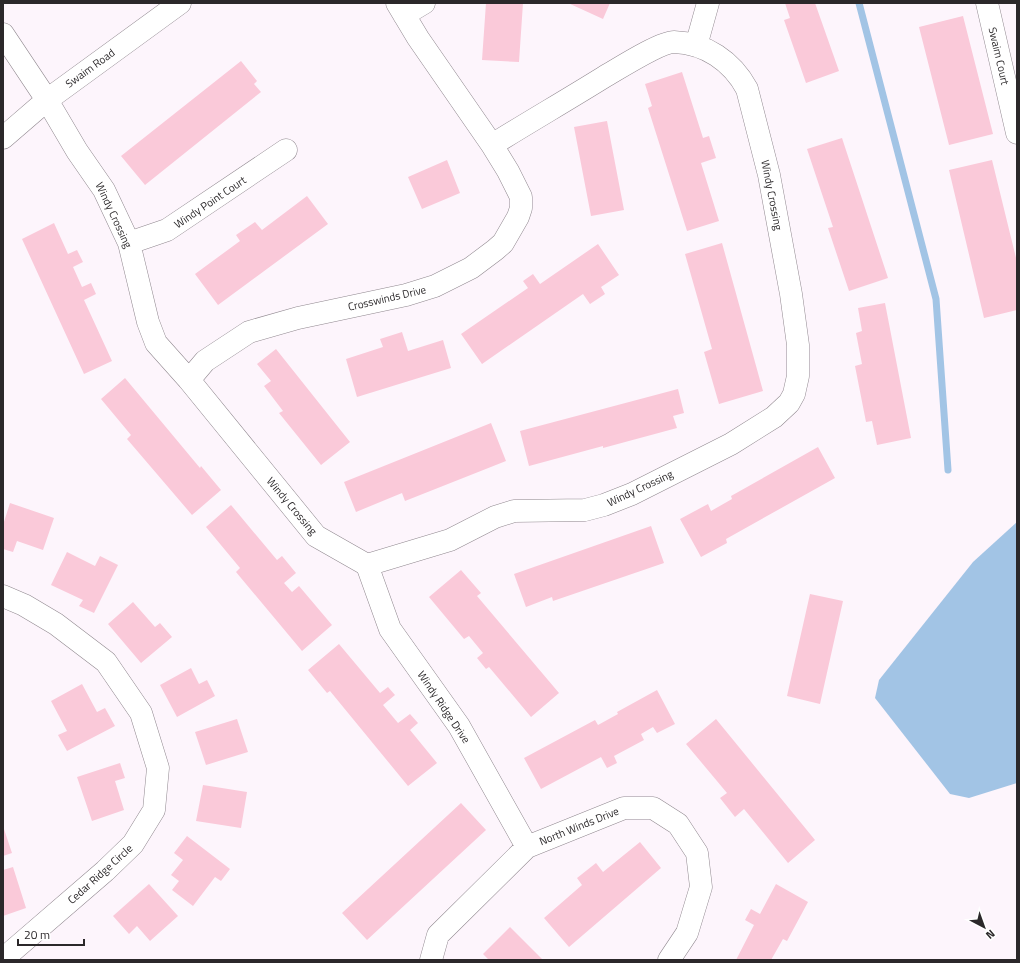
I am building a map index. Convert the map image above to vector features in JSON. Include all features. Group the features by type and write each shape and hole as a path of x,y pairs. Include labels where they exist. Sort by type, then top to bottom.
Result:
{"street":[{"name":"Swaim Road","path":"3,138 47,100 180,3"},
{"path":"400,9 424,3"},
{"path":"696,46 708,3"},
{"name":"Swaim Court","path":"987,3 1017,132"},
{"name":"Crosswinds Drive","path":"189,380 206,361 250,332 298,318 406,295 435,286 471,268 496,250 503,243 518,217 521,208 521,197 508,171 400,9"},
{"name":"Windy Crossing","path":"3,34 47,100 77,151 104,190 129,243 148,322 156,343 189,380 316,536 368,564 450,540 495,517 514,511 585,510 604,505 632,494 731,444 774,417 789,403 794,394 798,376 798,345 791,294 769,175 747,88 728,64 712,52 696,46 673,42 663,44 628,63 492,145"},
{"name":"Windy Point Court","path":"129,243 167,230 286,150"},
{"name":"Windy Ridge Drive","path":"368,564 390,628 459,726 527,847"},
{"name":"Cedar Ridge Circle","path":"3,596 24,605 56,624 106,662 142,713 158,768 154,810 133,844 105,871 3,959"},
{"name":"North Winds Drive","path":"432,960 438,935 527,847 624,808 653,808 678,824 697,853 701,887 687,932 669,960"}],"water":[{"path":"1017,522 1017,783 969,798 950,794 875,698 879,680 973,562"}],"building":[{"path":"486,3 523,3 519,62 482,60"},
{"path":"568,3 610,3 603,19"},
{"path":"785,3 815,3 839,71 806,83 784,20 790,18"},
{"path":"963,16 993,134 949,145 919,27"},
{"path":"241,61 257,81 254,84 261,92 145,185 121,156"},
{"path":"682,72 703,138 709,136 716,158 701,163 719,221 687,231 648,108 652,106 645,84"},
{"path":"607,121 624,210 591,216 574,127"},
{"path":"842,138 888,278 849,291 828,228 833,227 807,149"},
{"path":"447,160 460,193 422,209 408,177"},
{"path":"992,160 1017,262 1017,310 984,318 949,170"},
{"path":"307,196 328,224 218,305 195,274 240,241 236,235 255,222 262,230"},
{"path":"54,223 68,254 77,250 83,262 73,267 82,287 91,283 96,294 84,300 112,361 84,374 22,239"},
{"path":"722,243 763,391 719,404 704,352 712,349 685,254"},
{"path":"598,244 619,275 601,287 605,294 590,304 583,294 482,364 461,334 528,288 523,281 533,274 540,284"},
{"path":"885,303 911,438 877,445 872,421 866,422 855,366 862,364 856,333 862,331 858,308"},
{"path":"402,332 408,351 443,340 451,368 357,397 346,359 383,347 380,339"},
{"path":"276,349 350,442 321,465 279,413 283,411 264,386 271,381 257,364"},
{"path":"125,378 200,468 201,466 221,490 192,515 127,439 131,435 101,399"},
{"path":"678,389 684,413 673,416 677,428 529,466 520,431"},
{"path":"491,423 506,461 405,501 402,493 356,512 344,482"},
{"path":"818,447 835,478 726,539 727,543 701,557 680,519 708,504 711,511 732,499 731,496"},
{"path":"10,503 54,518 43,550 17,541 13,552 3,549 3,525"},
{"path":"231,505 277,560 282,556 296,573 284,583 292,592 299,586 332,625 302,651 236,572 240,568 206,527"},
{"path":"651,526 664,563 553,601 552,597 526,607 514,574"},
{"path":"67,552 95,566 100,556 118,565 94,613 79,606 83,600 51,585"},
{"path":"461,570 481,593 477,596 559,693 531,717 489,667 486,669 477,658 483,653 469,636 464,639 429,597"},
{"path":"810,594 843,601 820,704 787,696"},
{"path":"133,602 155,627 160,623 172,637 141,663 108,624"},
{"path":"339,644 380,693 388,687 395,695 383,705 398,723 410,714 418,723 410,730 437,763 408,786 330,691 327,693 308,670"},
{"path":"191,668 199,684 207,680 215,696 177,717 160,685"},
{"path":"82,684 97,712 105,708 115,726 67,751 58,735 67,731 51,701"},
{"path":"657,690 675,724 657,733 653,727 641,734 644,740 614,756 617,763 607,768 601,757 541,789 524,758 595,720 598,725 618,714 617,712"},
{"path":"237,719 248,752 206,765 195,732"},
{"path":"716,719 815,840 788,863 744,809 735,817 720,798 727,793 686,744"},
{"path":"120,763 125,778 115,781 124,810 92,821 77,777"},
{"path":"203,785 247,792 241,828 196,821"},
{"path":"461,803 486,830 367,940 342,913"},
{"path":"3,826 12,853 3,856"},
{"path":"187,836 230,869 221,881 215,877 193,906 172,890 179,881 171,875 183,860 174,853"},
{"path":"640,842 661,868 569,947 544,918 582,885 577,878 596,863 603,872"},
{"path":"13,867 26,908 3,916 3,870"},
{"path":"149,884 178,916 150,941 137,926 129,934 113,916"},
{"path":"776,884 808,902 787,941 783,939 771,960 736,960 754,925 745,920 751,909 760,914"},
{"path":"510,927 543,960 489,960 483,954"}],"waterway":[{"path":"859,3 936,299 948,470"}]}
